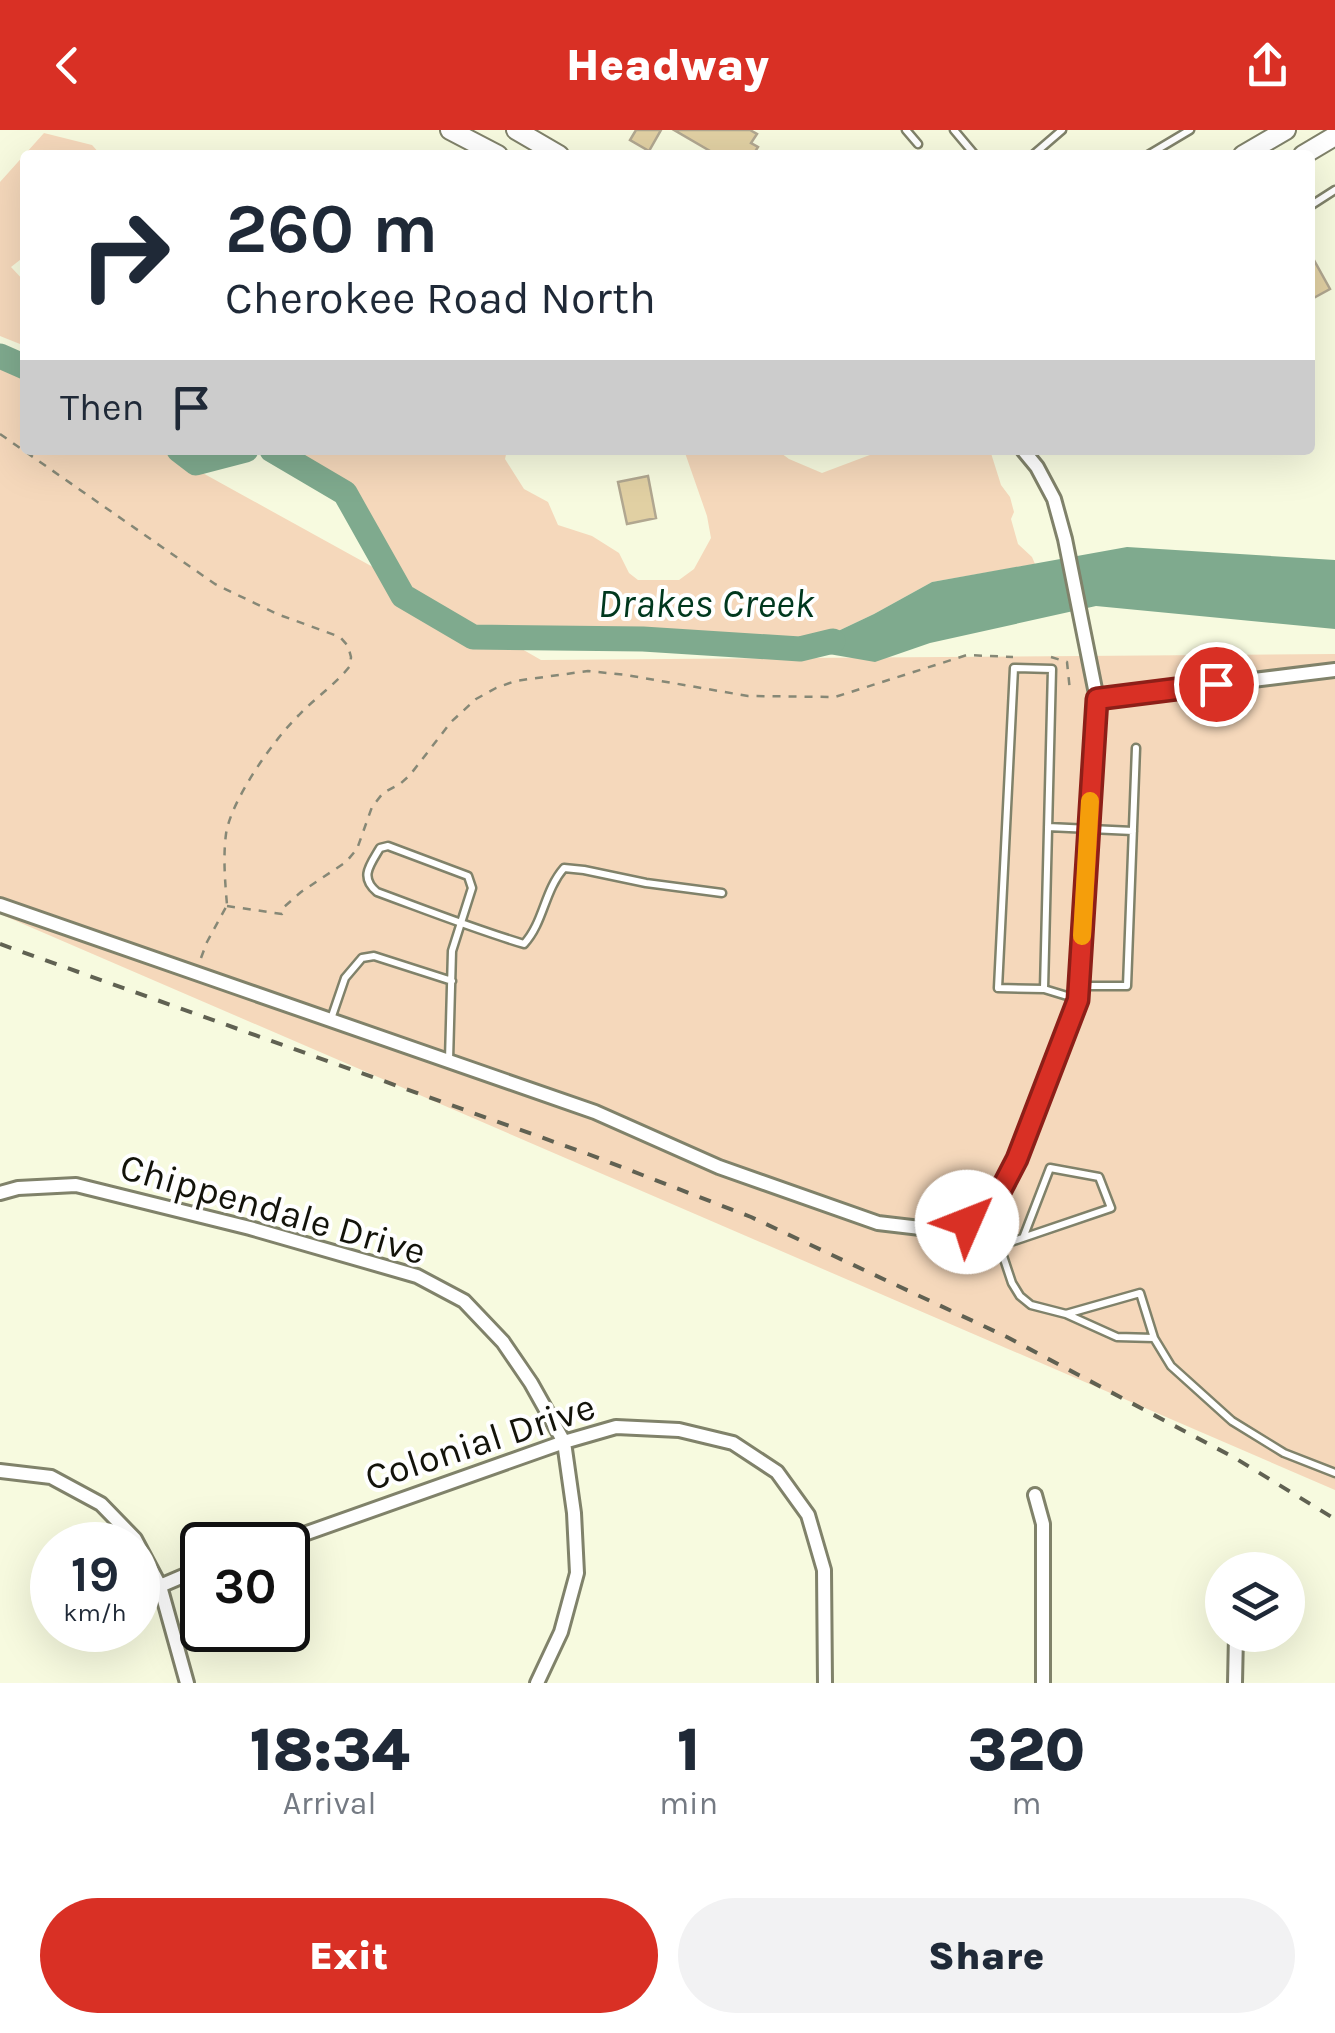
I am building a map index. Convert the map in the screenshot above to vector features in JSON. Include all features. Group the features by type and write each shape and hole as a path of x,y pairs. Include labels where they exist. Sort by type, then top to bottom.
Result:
{"main road":[{"path":"450,130 492,144"},
{"path":"516,130 550,150"},
{"path":"1252,150 1286,130"},
{"path":"1310,150 1334,134"}],"street":[{"path":"0,905 596,1112 719,1167 878,1223 946,1231 989,1213 1017,1159 1079,993 1097,699 1066,539 1054,499 1028,455"},
{"path":"1097,699 1335,670"},
{"name":"Chippendale Drive","path":"0,1193 18,1188 76,1185 250,1228 417,1276 464,1302 503,1342 564,1442 577,1574 562,1632 537,1683"},
{"name":"Colonial Drive","path":"310,1532 616,1427 680,1430 733,1442 777,1472 808,1516 824,1570 825,1683"},
{"path":"0,1471 51,1477 101,1504 118,1522"},
{"path":"1035,1496 1043,1524 1044,1683"},
{"path":"180,1577 160,1586 187,1683"},
{"path":"1235,1683 1236,1652"}],"lane":[{"path":"906,130 918,144"},
{"path":"954,130 971,150"},
{"path":"1039,150 1062,130"},
{"path":"1156,150 1190,130"},
{"path":"1044,989 1052,669 1014,668 998,988 1079,993 1127,986 1136,748"},
{"path":"1048,827 1133,832"},
{"path":"449,1061 452,950 461,922 472,888 468,876 388,846 380,848 366,878 377,892 461,922 524,944 536,925 553,880 564,868 722,893"},
{"path":"330,1020 345,978 362,958 374,956 452,981"},
{"path":"999,1246 1023,1238 1111,1208 1099,1178 1050,1168 1023,1238"},
{"path":"989,1213 1012,1283 1031,1305 1066,1314 1116,1337 1154,1338"},
{"path":"1066,1314 1140,1293 1154,1338 1170,1366 1232,1421 1284,1453 1335,1473"}],"path":[{"path":"30,455 215,584 277,614 340,637 348,646 350,666 278,738 231,815 226,835 227,906 207,942 200,974"},
{"path":"227,906 282,914 284,907 339,869 357,849 372,807 383,793 410,774 451,722 476,700 515,681 588,671 748,696 835,698 968,654 1021,657"},
{"path":"1038,657 1056,657 1067,662 1070,691"}],"shaded area":[{"path":"44,133 92,145 96,150 29,150"},
{"path":"20,160 20,260 11,267 20,277 20,344 0,336 0,182"},
{"path":"0,361 20,372 20,455 170,455 391,577 345,493 280,455 506,455 524,489 548,502 558,525 592,536 619,553 629,573 638,580 679,580 694,569 711,538 686,455 784,455 822,473 870,455 992,455 1001,485 1010,497 1018,544 1035,564 932,582 800,649 643,639 501,637 541,660 1335,654 1335,1490 0,914"},
{"path":"1127,547 1335,560 1335,629 1096,606 930,643 875,662 800,649 932,582"}],"building":[{"path":"636,130 661,130 650,150 630,140"},
{"path":"674,130 750,130 757,134 751,143 758,147 756,150 708,150"},
{"path":"1315,262 1330,289 1315,297"},
{"path":"648,476 656,518 627,524 618,482"}],"waterway":[{"name":"Drakes Creek","path":"0,356 20,365"},
{"name":"Drakes Creek","path":"186,455 196,463 227,455"},
{"name":"Drakes Creek","path":"280,455 345,493 403,596 473,637 643,639 800,649 833,641"}],"railway":[{"path":"0,944 588,1154 751,1217 1007,1337 1235,1458 1335,1519"}],"slow traffic":[{"path":"1082,936 1090,801"}],"route":[{"path":"967,1222 989,1213 1017,1159 1078,1000 1097,699 1216,684"}]}
